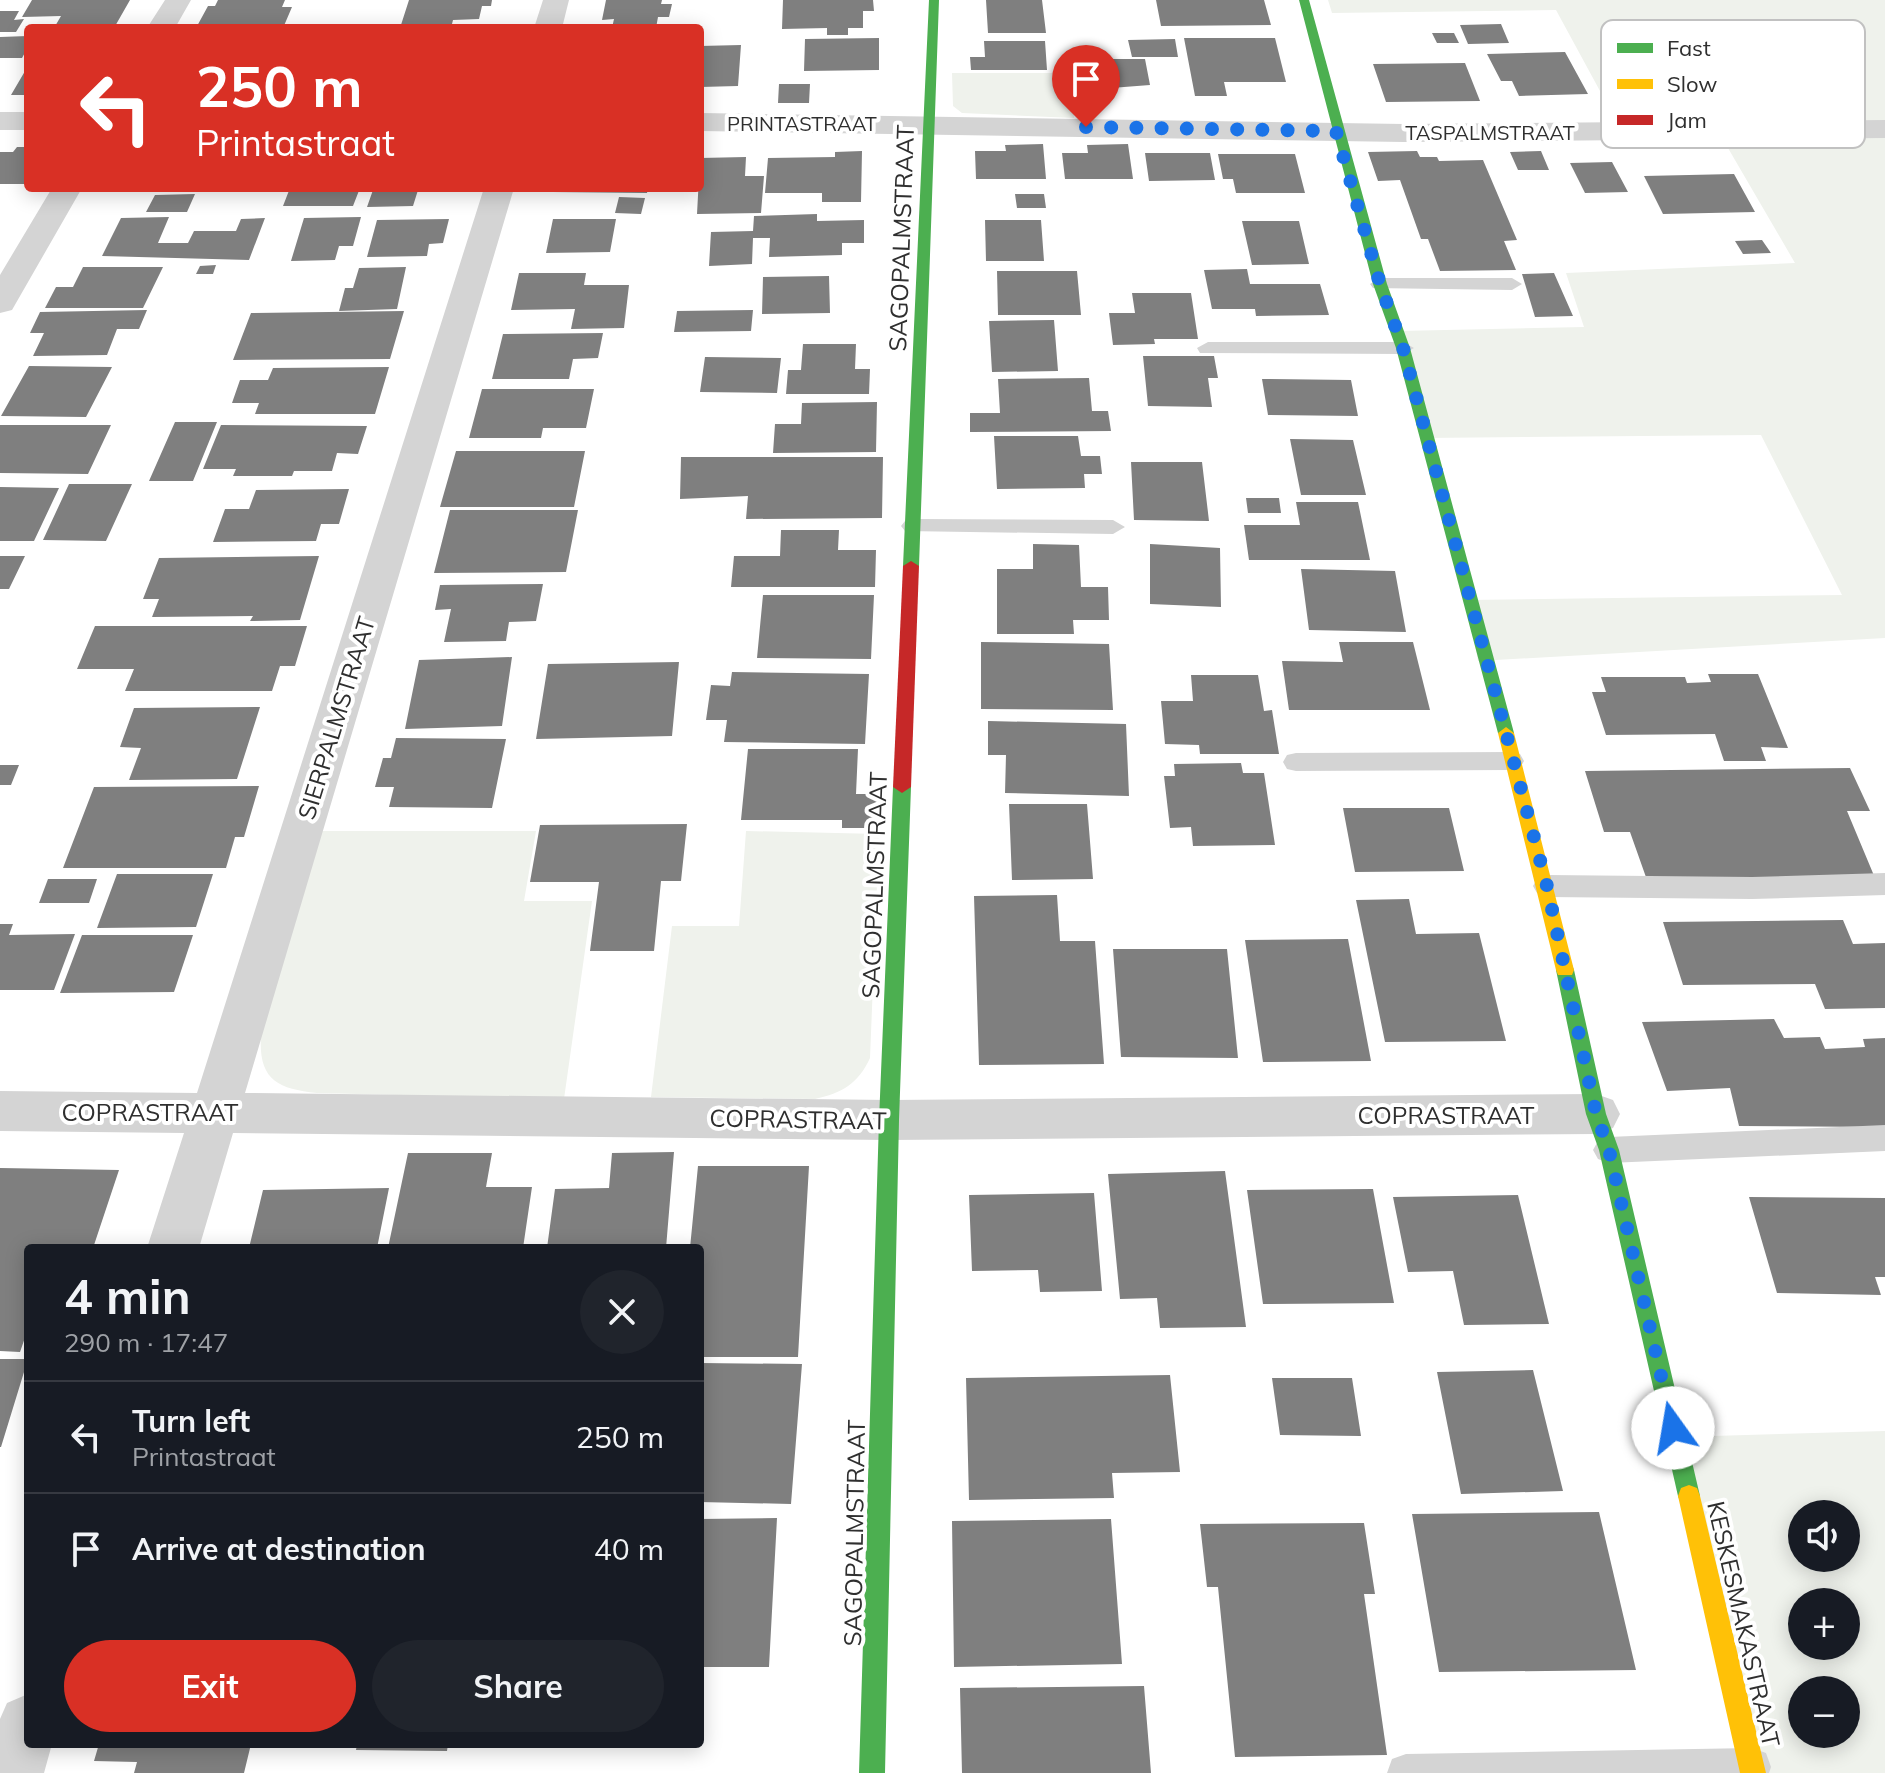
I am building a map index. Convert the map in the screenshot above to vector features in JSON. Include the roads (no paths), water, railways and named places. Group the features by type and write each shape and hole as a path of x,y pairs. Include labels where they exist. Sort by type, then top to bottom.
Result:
{"street":[{"path":"163,24 178,0"},
{"path":"549,24 556,0"},
{"name":"SAGOPALMSTRAAT","path":"872,1773 889,1120 934,0"},
{"name":"KESKESMAKASTRAAT","path":"1304,0 1336,131 1380,284 1403,348 1511,761 1547,886 1753,1770"},
{"path":"0,121 24,121"},
{"name":"PRINTASTRAAT","path":"704,122 1336,131"},
{"name":"TASPALMSTRAAT","path":"1865,129 1885,129"},
{"name":"TASPALMSTRAAT","path":"1336,131 1601,131"},
{"path":"0,303 65,192"},
{"name":"SIERPALMSTRAAT","path":"174,1244 498,192"},
{"name":"COPRASTRAAT","path":"0,1111 889,1120 1602,1132"},
{"path":"13,1773 24,1737"}],"lane":[{"path":"1380,284 1512,284"},
{"path":"1208,348 1403,348"},
{"path":"913,526 1113,527"},
{"path":"1296,762 1511,761"},
{"path":"1547,886 1752,888 1885,884"},
{"path":"1602,1132 1885,1138"},
{"path":"1406,1773 1753,1770"}]}
